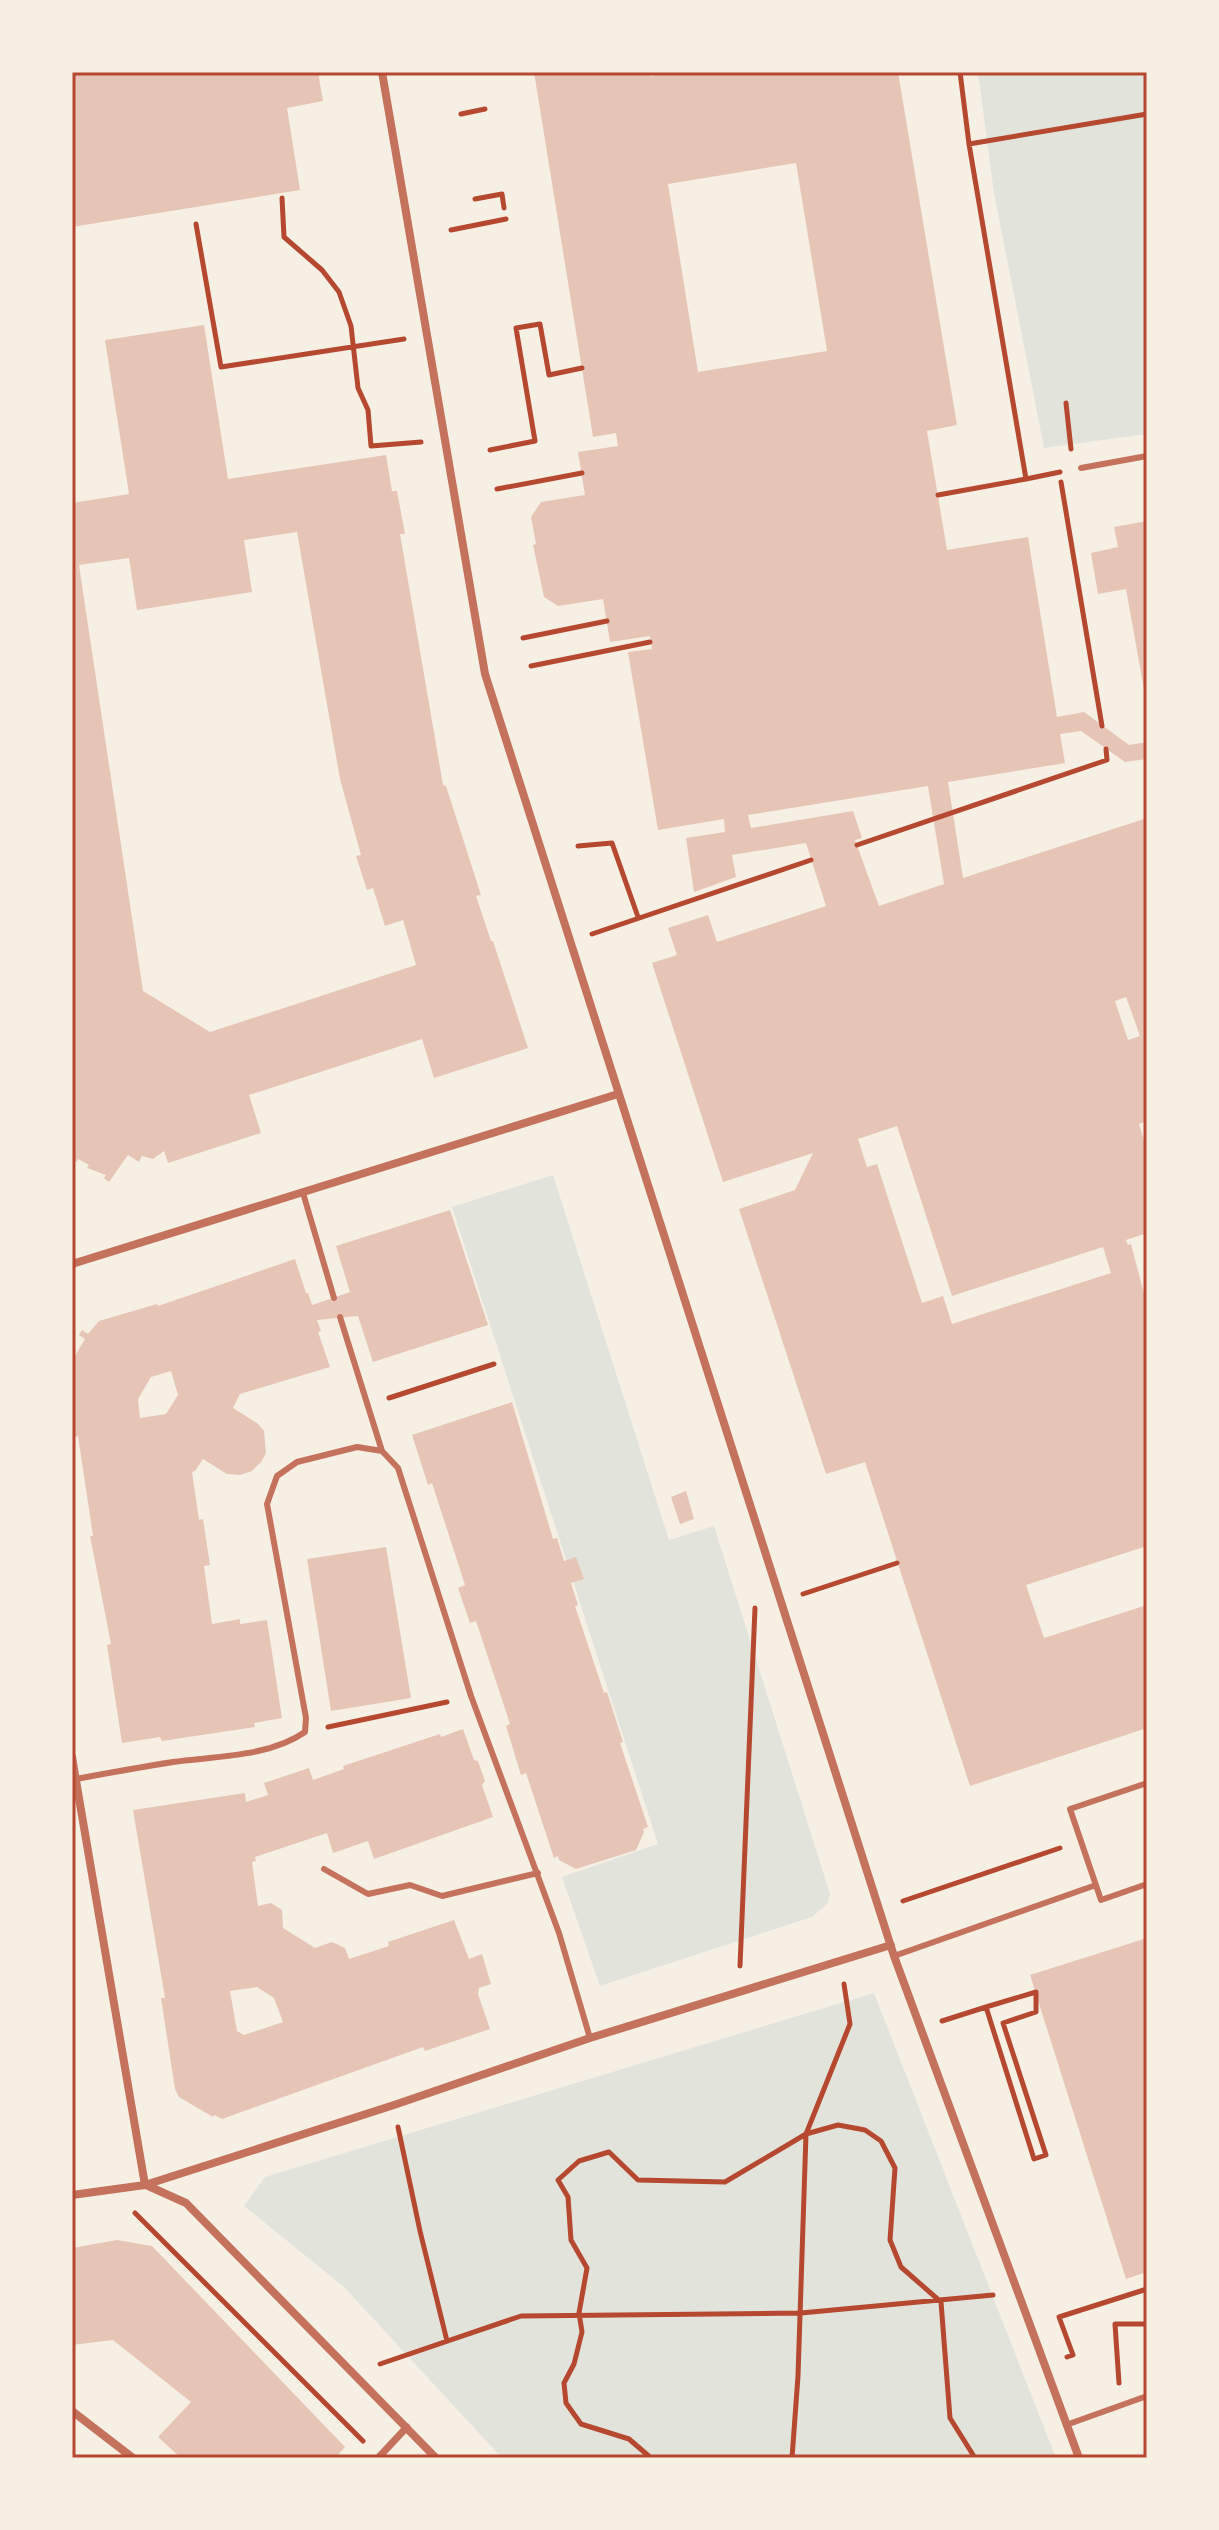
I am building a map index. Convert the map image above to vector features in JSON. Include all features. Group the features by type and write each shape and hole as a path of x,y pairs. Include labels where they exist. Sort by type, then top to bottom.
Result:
{"street":[{"path":"382,72 485,674 894,1956 1079,2458"},
{"path":"72,1264 618,1094"},
{"path":"72,1757 145,2185"},
{"path":"72,2195 145,2185 590,2038 891,1945"},
{"path":"145,2185 186,2203 436,2458"},
{"path":"72,2411 133,2458"},
{"path":"378,2457 407,2427"}],"lane":[{"path":"1077,469 1147,456"},
{"path":"303,1193 334,1298"},
{"path":"340,1317 382,1451 398,1468 471,1696 538,1873 590,2038"},
{"path":"76,1779 253,1751 289,1743 305,1732 306,1718 267,1504 277,1476 297,1462 357,1447 382,1451"},
{"path":"1147,1783 1070,1809 1101,1900 1147,1884"},
{"path":"72,1825 84,1822"},
{"path":"324,1869 368,1894 410,1885 442,1896 538,1873"},
{"path":"894,1956 1096,1885"},
{"path":"1066,2425 1147,2396"}],"path":[{"path":"960,72 969,144 1026,479"},
{"path":"461,114 485,109"},
{"path":"969,144 1147,114"},
{"path":"475,199 502,194 504,208"},
{"path":"282,198 284,237 322,270 339,292 351,326 358,388 368,410 371,446 388,445"},
{"path":"451,230 506,219"},
{"path":"196,224 221,367 373,343"},
{"path":"490,450 535,441 516,328 540,324 549,375 582,368"},
{"path":"938,495 1077,469 1066,403"},
{"path":"497,489 582,473"},
{"path":"1060,473 1102,726"},
{"path":"523,638 607,621"},
{"path":"531,666 650,642"},
{"path":"857,845 1107,760 1106,749"},
{"path":"578,846 612,843 638,917"},
{"path":"622,923 811,860"},
{"path":"369,1404 494,1364"},
{"path":"781,1601 897,1563"},
{"path":"739,1991 755,1593"},
{"path":"305,1732 471,1696"},
{"path":"879,1909 1028,1859"},
{"path":"792,2458 801,2313 806,2134 850,2024 841,1959"},
{"path":"918,2028 986,2007 1036,1992 1036,2012 1003,2023 1046,2155 1034,2159 986,2007"},
{"path":"394,2105 447,2341"},
{"path":"651,2458 629,2439 581,2424 566,2403 564,2383 574,2364 582,2332 579,2313 587,2268 571,2240 568,2197 558,2180 579,2161 609,2152 638,2180 725,2182 806,2134 838,2125 865,2130 881,2141 895,2168 890,2240 901,2267 941,2302 950,2418 975,2458"},
{"path":"112,2189 378,2457"},
{"path":"1059,2317 1147,2289"},
{"path":"352,2373 521,2316 801,2313 941,2302 1016,2292"},
{"path":"1120,2405 1115,2324 1147,2324"}],"shaded area":[{"path":"978,72 1147,72 1147,434 1044,448 994,193"},
{"path":"553,1175 669,1540 714,1526 830,1894 828,1903 812,1917 600,1986 562,1877 658,1844 452,1207"},
{"path":"874,1993 1056,2458 502,2458 344,2287 244,2206 265,2177"}],"building":[{"path":"72,72 318,72 323,101 287,108 300,190 72,227"},
{"path":"534,72 650,72 651,76 676,72 898,72 957,425 927,431 947,550 1028,537 1057,717 1084,712 1129,745 1147,742 1147,759 1125,762 1081,731 1060,734 1065,763 948,782 963,878 1147,818 1147,1121 1139,1124 1147,1150 1147,1233 1126,1240 1128,1245 1131,1244 1147,1305 1147,1546 1026,1585 1044,1638 1147,1605 1147,1728 970,1786 865,1462 826,1474 739,1209 795,1190 813,1153 723,1182 652,963 677,955 668,928 708,915 717,942 826,906 806,843 732,855 736,877 694,892 686,838 725,832 724,819 658,830 628,652 652,649 650,636 610,642 603,599 558,606 544,597 533,545 536,544 531,517 541,502 585,495 578,452 618,446 616,433 593,437","holes":["796,163 827,351 698,372 668,184","928,786 944,884 879,906 855,840 862,838 853,811 751,828 748,815","1126,997 1140,1036 1128,1040 1115,1001","897,1126 952,1296 1103,1247 1111,1273 952,1324 943,1296 922,1303 877,1164 867,1167 858,1139"]},
{"path":"204,325 228,479 386,455 392,491 397,491 405,534 400,534 443,785 446,786 481,895 476,896 528,1048 434,1078 422,1039 249,1095 261,1133 168,1163 164,1151 153,1159 142,1156 139,1162 128,1155 109,1182 104,1178 106,1175 87,1168 89,1165 78,1159 77,1162 72,1159 72,503 129,494 105,340","holes":["297,532 340,779 361,855 356,856 367,890 373,888 385,926 403,920 416,965 210,1032 143,991 79,565 129,558 137,610 252,592 244,540"]},
{"path":"1147,521 1145,695 1126,589 1098,594 1091,553 1118,547 1114,527"},
{"path":"450,1210 488,1325 373,1362 358,1316 317,1320 330,1367 240,1394 233,1408 264,1431 266,1453 252,1471 240,1475 227,1474 203,1459 192,1472 210,1565 204,1566 212,1624 240,1619 240,1624 267,1620 282,1718 254,1723 255,1727 162,1741 160,1737 122,1743 107,1645 111,1644 90,1536 93,1536 78,1436 75,1437 72,1421 72,1354 75,1356 85,1339 79,1335 82,1330 88,1334 99,1321 158,1306 295,1259 312,1305 350,1292 336,1246","holes":["171,1371 178,1395 166,1414 140,1418 138,1399 151,1377"]},
{"path":"512,1402 553,1539 557,1538 564,1561 576,1557 584,1579 571,1583 578,1605 575,1606 604,1693 607,1692 648,1827 643,1829 636,1850 576,1869 559,1860 558,1856 554,1858 526,1773 521,1775 506,1726 510,1724 476,1621 470,1623 458,1588 465,1585 432,1483 428,1485 412,1435"},
{"path":"686,1491 694,1519 680,1524 671,1497"},
{"path":"386,1547 411,1698 331,1711 307,1559"},
{"path":"463,1729 485,1781 482,1785 493,1817 374,1859 368,1841 333,1853 327,1833 255,1857 256,1861 252,1862 258,1906 271,1903 282,1910 283,1928 315,1948 332,1942 345,1948 349,1959 454,1920 469,1959 482,1954 491,1984 479,1988 478,1994 490,2029 425,2051 423,2047 222,2119 179,2097 175,2089 161,1998 165,1998 133,1810 245,1793 246,1802 268,1795 264,1783 309,1768 313,1780 344,1769 343,1766 440,1734 441,1737","holes":["257,1987 274,1998 283,2022 244,2035 237,2031 230,1991"]},
{"path":"1147,1938 1147,2272 1126,2279 1030,1975"},
{"path":"117,2240 152,2246 345,2447 335,2458 181,2458 158,2437 191,2402 113,2340 72,2345 72,2248"}]}
